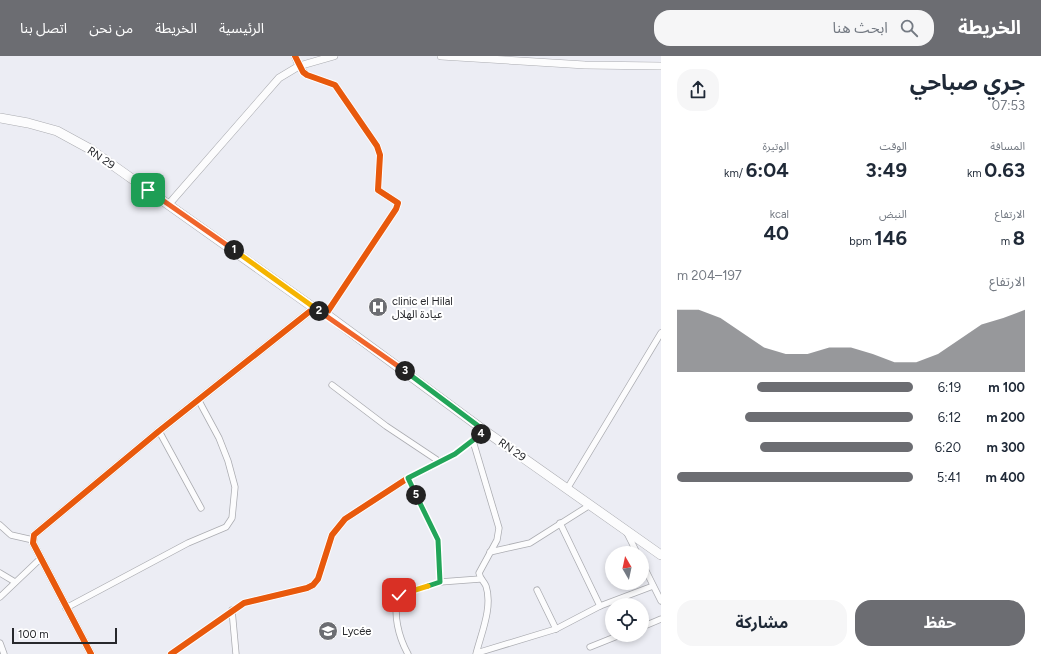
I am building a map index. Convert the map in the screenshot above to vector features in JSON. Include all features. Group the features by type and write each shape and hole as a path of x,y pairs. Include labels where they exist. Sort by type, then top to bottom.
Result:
{"main road":[{"name":"RN 29","path":"0,118 28,123 57,131 90,149 314,308 326,314 485,431 661,555"}],"street":[{"path":"295,56 299,66 307,76 329,82 339,90 379,150 378,190 398,203 396,209 326,314"},
{"path":"169,204 279,78 299,66 334,56"},
{"path":"442,56 586,65 661,66"},
{"path":"91,654 40,559 32,540 34,535 159,431 199,401 314,308"},
{"path":"567,489 661,333"},
{"path":"332,385 386,426 440,462"},
{"path":"66,608 188,544 226,527 232,518 235,487 228,462 219,438 199,401"},
{"path":"159,431 201,508"},
{"path":"171,654 244,603 307,588 313,585 322,570 332,535 345,518 408,478 440,462 485,431"},
{"path":"473,440 500,528 498,540 480,568 480,579 486,586 487,607 476,654"},
{"path":"408,478 438,540 440,582"},
{"path":"490,552 530,543 590,505"},
{"path":"560,523 600,606"},
{"path":"0,526 11,535 32,540"},
{"path":"625,529 634,546"},
{"path":"0,596 40,559"},
{"path":"0,573 15,582"},
{"path":"649,578 661,601"},
{"path":"408,654 400,634 397,618 396,606 399,595 440,582 480,579"},
{"path":"476,654 556,629 600,606 653,586"},
{"path":"537,590 556,629"},
{"path":"232,610 236,654"},
{"path":"649,624 661,619"},
{"path":"590,647 605,641"},
{"path":"0,643 4,654"}],"cycle path":[{"path":"295,56 303,72 307,75 335,85 377,146 380,155 378,190 398,203 396,209 326,314"},
{"path":"91,654 33,543 34,535 159,431 314,308"},
{"path":"171,654 244,603 307,588 313,585 318,579 332,535 345,519 408,478 455,454 485,431"}],"place":[{"name":"clinic el Hilal عيادة الهلال","path":"378,307"},
{"name":"Lycée","path":"328,631"}],"route":[{"path":"148,190 314,308 326,314 485,431 455,454 408,478 438,540 440,550 440,582 399,595"}]}
